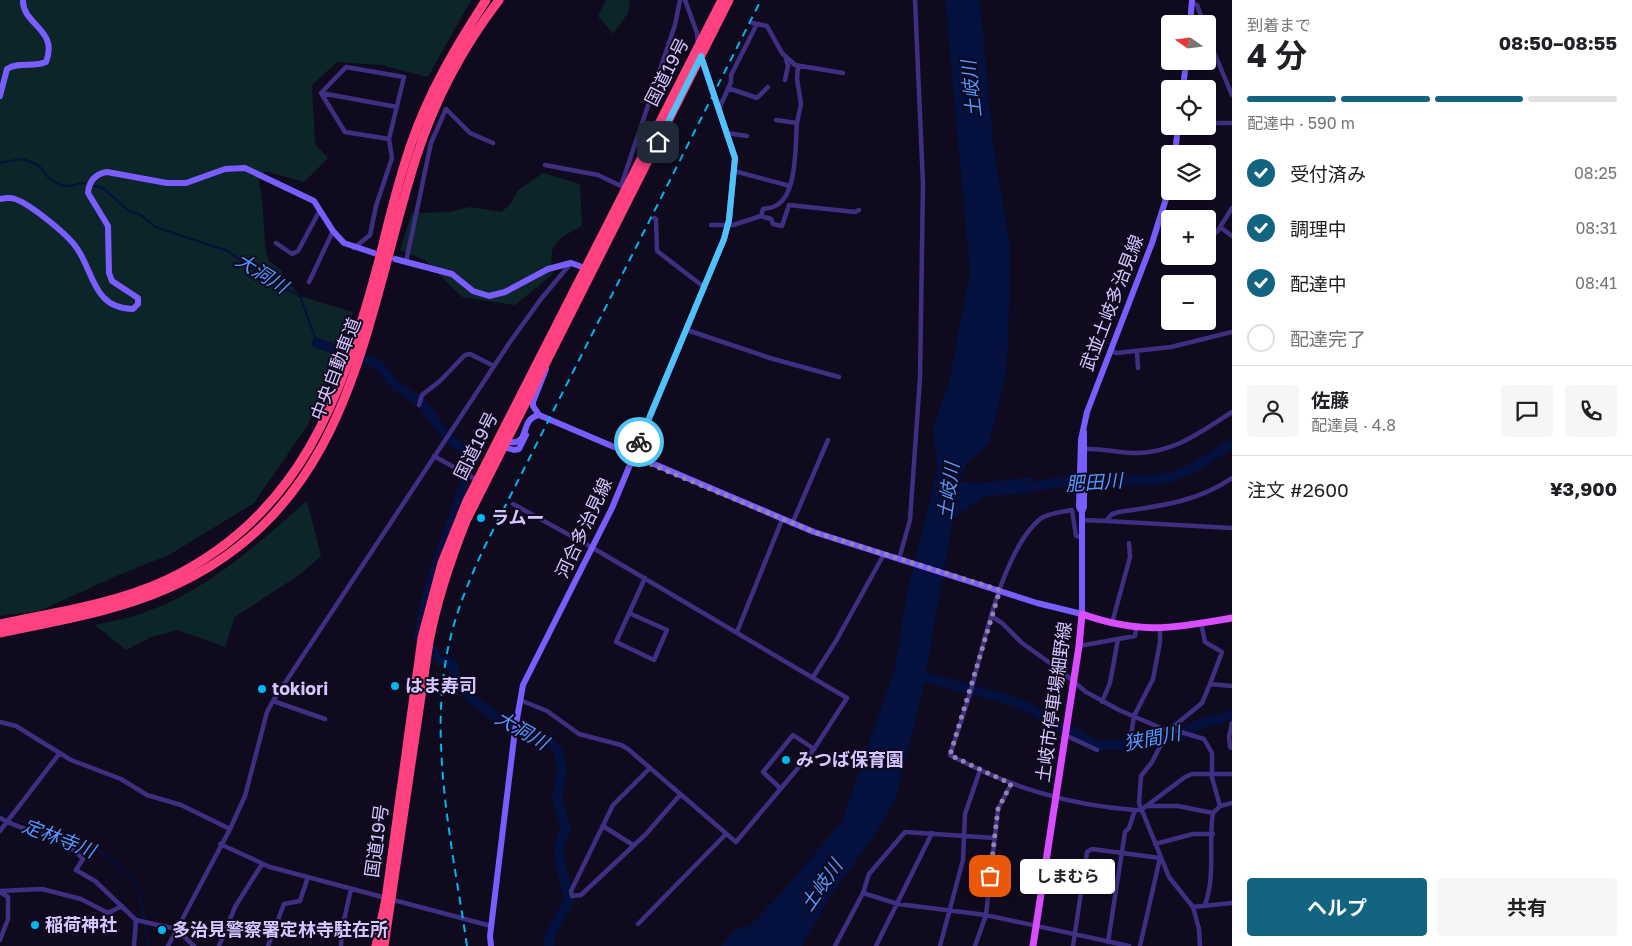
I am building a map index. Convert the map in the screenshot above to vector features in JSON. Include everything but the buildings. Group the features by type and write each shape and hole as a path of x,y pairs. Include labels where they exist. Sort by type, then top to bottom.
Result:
{"highway":[{"name":"中央自動車道","path":"359,348 392,202 420,118 449,60 486,0"},
{"name":"中央自動車道","path":"0,633 126,604 170,588 210,566 246,538 282,504 312,462 334,413 359,348 428,127 457,65 499,0"},
{"name":"国道19号","path":"384,946 414,686 427,612 444,556 473,478 502,444 550,356 626,190 722,0"},
{"name":"国道19号","path":"626,190 701,56 729,0"},
{"name":"国道19号","path":"376,946 389,899 428,642 438,598 466,521 589,269"},
{"name":"中央自動車道","path":"0,624 124,596 166,579 204,558 240,531 274,498 334,413"}],"main road":[{"name":"土岐市停車場細野線","path":"1033,946 1079,646 1082,614 1136,628 1160,628 1232,618"}],"street":[{"path":"0,96 7,69 19,64 39,65 46,62 48,57 48,38 22,7 23,0"},
{"path":"545,165 598,175 626,190 676,25 680,0"},
{"path":"685,0 697,33 698,46"},
{"path":"899,559 910,520 920,378 923,184 915,0"},
{"path":"1191,15 1192,1"},
{"path":"1192,1 1197,5 1201,15"},
{"path":"719,109 731,75 754,23 767,26 784,55 788,66 785,80"},
{"name":"河合多治見線","path":"491,946 491,926 516,727 520,700 528,674 593,548 687,330 728,225 735,158 698,46"},
{"path":"784,55 798,66 842,73"},
{"path":"1216,57 1232,96"},
{"path":"761,216 764,208 778,204 790,186 801,104 796,79 798,66"},
{"path":"322,93 346,67 404,77 389,139 392,158 376,206 370,234 354,248"},
{"path":"728,88 757,98 768,87"},
{"path":"322,93 397,107"},
{"path":"322,93 345,132 389,139"},
{"path":"406,262 431,142 446,109 470,133 493,143"},
{"path":"776,120 798,122"},
{"path":"1216,123 1232,123"},
{"path":"727,133 748,136"},
{"path":"0,199 17,199 68,239 77,248 92,284 97,290 110,301 128,309 133,309 138,304 138,298 112,281 109,273 108,226 88,193 92,179 100,173 107,172 167,184 179,184 225,169 244,168 307,197 320,210 333,231 344,243 354,248 374,253"},
{"path":"734,171 790,186"},
{"name":"武並土岐多治見線","path":"1082,614 1081,537 1084,431 1090,405 1152,244 1166,200"},
{"path":"711,225 728,225 761,216 771,219 773,224 782,226 789,205 855,212 859,210"},
{"path":"1216,231 1232,208"},
{"path":"276,243 292,254 298,251 320,210"},
{"path":"654,218 656,219 657,251 704,287"},
{"path":"1220,227 1232,236"},
{"path":"309,282 333,231"},
{"path":"395,259 452,274 473,291 489,296 505,292 548,268 571,263 589,269"},
{"path":"168,946 220,844 230,829 244,796 267,712 273,701 494,366 541,299 571,263"},
{"path":"687,330 770,358 839,377"},
{"path":"1110,351 1117,353 1137,351 1195,342 1232,332"},
{"path":"1137,351 1138,368"},
{"path":"419,405 422,395 465,355 470,354 494,366"},
{"path":"550,356 533,402 533,406 539,415 548,420 792,524 899,559 1082,614"},
{"path":"1083,452 1138,453 1164,450 1182,444 1232,412"},
{"path":"502,444 520,440 527,422 539,415"},
{"path":"502,444 519,450 533,421 548,420"},
{"path":"792,524 828,440"},
{"path":"434,456 473,478"},
{"path":"1106,521 1112,514 1119,512 1172,505 1194,498 1219,487 1232,478"},
{"path":"513,504 645,578 847,698 814,749 736,842 621,745 579,734 547,711 520,700"},
{"path":"1081,537 1076,536 1074,532 1072,510 1042,518 1018,549 1003,577 950,755 1011,784 1056,798 1134,810 1141,810 1185,776 1192,774 1232,774"},
{"path":"737,632 782,520"},
{"path":"1082,520 1232,528"},
{"path":"1112,623 1130,557 1129,543"},
{"path":"813,677 836,641 884,554"},
{"path":"629,613 667,630 654,660 616,642 629,613 645,578"},
{"path":"991,616 1002,623 1022,643 1060,670 1073,683 1102,702 1168,731 1181,731 1204,739 1212,752 1212,774 1220,806"},
{"path":"1200,946 1200,929 1193,906 1169,877 1141,810 1141,776 1152,762 1168,731 1202,703 1210,684 1222,652 1205,642 1201,623"},
{"path":"1079,646 1135,636 1136,628"},
{"path":"1131,736 1134,716 1153,678 1160,642 1160,628"},
{"path":"1102,702 1110,683 1118,639"},
{"path":"1210,684 1232,686"},
{"path":"273,701 325,719"},
{"path":"0,722 16,726 59,754 121,779 147,795 181,805 230,829"},
{"path":"1232,723 1229,737 1230,747 1232,748"},
{"path":"1065,734 1097,750"},
{"path":"780,788 763,772 793,735 814,749"},
{"path":"0,831 59,754"},
{"path":"650,768 613,805 571,891 572,896 581,895 633,845 680,795"},
{"path":"940,946 963,860 964,814 980,770"},
{"path":"975,946 986,915 998,809 1011,784"},
{"path":"1146,806 1178,806 1212,812 1220,806 1232,804"},
{"path":"1108,942 1125,832 1131,824 1134,810"},
{"path":"1205,905 1209,891 1212,812"},
{"path":"0,818 55,837 83,860 76,870 94,881 136,920 176,929 194,946"},
{"path":"603,826 633,845"},
{"path":"835,946 862,893 869,874 905,832 964,834 995,838"},
{"path":"876,946 932,833"},
{"path":"638,924 726,834"},
{"path":"1155,844 1193,834 1212,834"},
{"path":"220,844 262,864 491,926"},
{"path":"1073,946 1087,852 1092,849 1160,858"},
{"path":"1140,946 1160,858"},
{"path":"219,946 235,907 262,864"},
{"path":"268,946 284,904 300,901 308,877"},
{"path":"1,890 42,889 81,899 108,913 122,906"},
{"path":"341,946 342,929 351,889"},
{"path":"0,940 9,908 8,897 1,890"},
{"path":"862,893 898,904 986,915 1129,946"},
{"path":"1193,906 1232,903"},
{"path":"134,946 136,920"}],"green space":[{"path":"0,0 471,0 428,77 381,65 337,62 312,85 315,144 328,158 304,182 265,171 259,182 268,260 281,270 284,277 300,296 353,312 347,342 307,426 254,503 169,555 116,576 40,611 0,616"},
{"path":"606,0 630,0 628,13 613,34 598,16"},
{"path":"543,173 580,184 582,226 560,239 556,244 551,256 553,274 515,305 462,297 425,260 400,250 412,213 450,212 469,207 502,212 511,203 518,190"},
{"path":"307,501 321,556 299,575 235,617 225,647 178,630 151,637 126,650 95,625 137,615 189,592 250,550"}],"water":[{"name":"土岐川","path":"945,0 980,0 993,142 1010,247 1006,377 989,443 967,463 959,481 976,483 1033,477 1034,493 984,496 953,520 922,695 896,798 875,835 830,897 802,946 721,946 735,930 751,925 785,889 842,821 895,668 907,593 937,470 933,427 949,382 970,272"}],"waterway":[{"name":"大洞川","path":"0,163 21,159 39,166 49,178 60,185 70,186 83,183 103,188 129,211 141,215 155,227 228,251 259,274 300,296 317,343"},
{"name":"大洞川","path":"317,343 378,364 394,384 422,403 446,436 462,448 467,458 464,486 428,590 419,636"},
{"name":"肥田川","path":"1020,489 1061,482 1149,480 1172,477 1193,468 1232,444"},
{"name":"大洞川","path":"434,650 438,659 452,663 455,674 467,695 509,725 551,743 559,753 562,769 557,799 566,827 560,842 559,857 569,900 549,937 549,946"},
{"name":"狭間川","path":"916,675 1009,700 1031,709 1060,727"},
{"name":"狭間川","path":"1072,731 1094,745 1126,745 1146,739 1181,736 1198,724 1232,715"},
{"name":"定林寺川","path":"0,811 15,819 95,849 123,869 133,879 141,899 149,946"}],"railway":[{"path":"467,946 442,770 441,699 445,665 455,620 483,550 761,0"}],"way so far":[{"path":"639,442 633,457 782,520 835,539 1000,590 967,705 950,755 1011,784 998,809 990,876"}],"place":[{"name":"ラムー","path":"481,518"},
{"name":"はま寿司","path":"395,686"},
{"name":"tokiori","path":"262,689"},
{"name":"みつば保育園","path":"786,760"},
{"name":"しまむら","path":"990,876"},
{"name":"稲荷神社","path":"35,925"},
{"name":"多治見警察署定林寺駐在所","path":"162,930"}],"route":[{"path":"639,442 724,239 729,220 735,158 701,56 658,142"}]}
